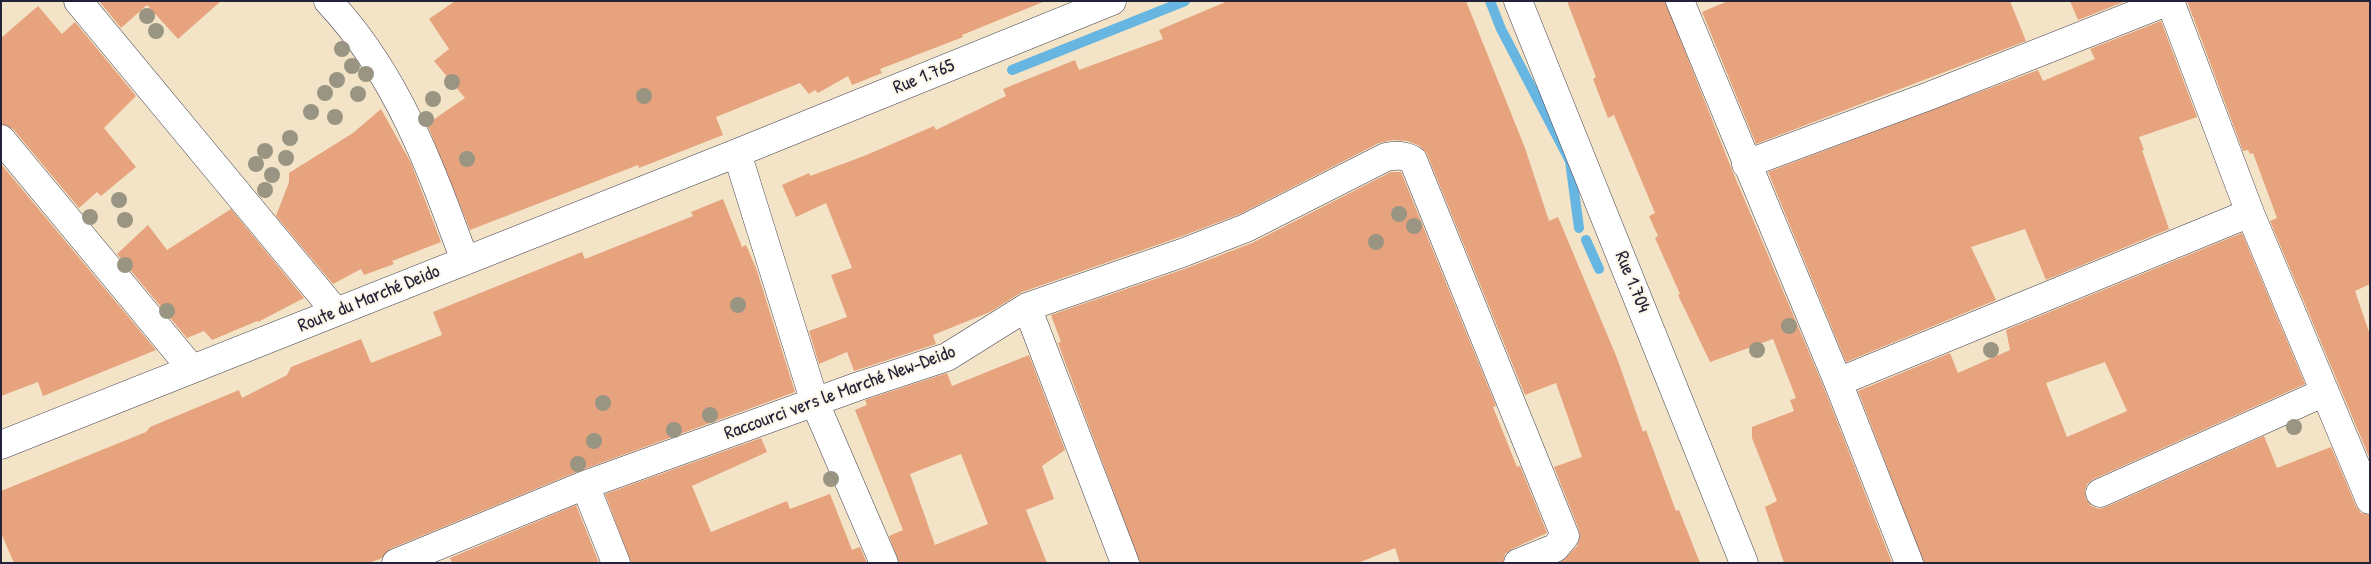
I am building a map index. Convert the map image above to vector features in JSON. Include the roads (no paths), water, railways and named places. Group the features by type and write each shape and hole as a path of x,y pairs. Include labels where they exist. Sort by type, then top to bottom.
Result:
{"street":[{"path":"78,1 336,312"},
{"path":"328,1 352,26 394,90 432,168 465,261"},
{"name":"Rue 1.765","path":"736,153 1112,1"},
{"name":"Rue 1.704","path":"1518,1 1744,563"},
{"path":"1680,1 1838,382 1909,563"},
{"path":"1746,164 1928,96 2169,1 2250,213 2370,500"},
{"path":"1,139 192,369"},
{"path":"736,153 815,404 884,563"},
{"name":"Route du Marché Deido","path":"1,445 736,153"},
{"name":"Raccourci vers le Marché New-Deido","path":"396,563 432,556 585,485 815,404 859,386 946,357 1027,307 1182,253 1246,228 1386,157 1405,156 1413,160 1565,536 1555,548 1518,563"},
{"path":"1838,382 2250,213"},
{"path":"1027,307 1125,563"},
{"path":"2100,493 2325,392"},
{"path":"585,485 616,563"}],"waterway":[{"path":"1012,70 1185,1"},
{"path":"1490,1 1501,29 1570,161 1579,228"},
{"path":"1586,240 1599,269"}]}
